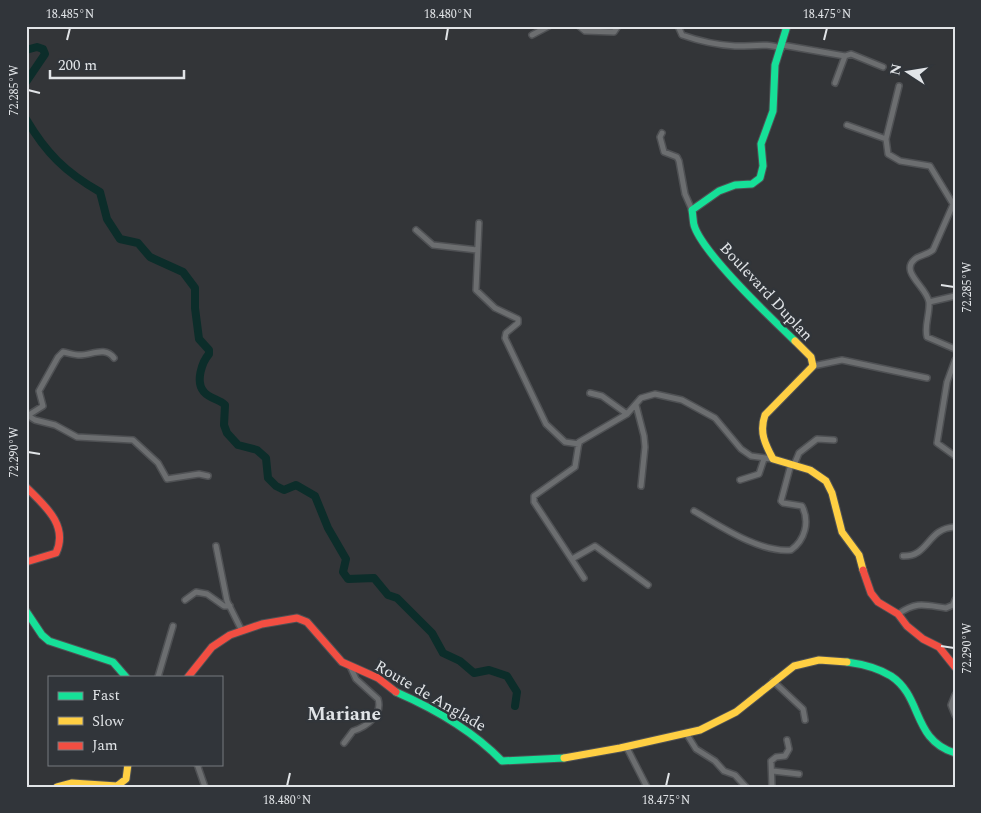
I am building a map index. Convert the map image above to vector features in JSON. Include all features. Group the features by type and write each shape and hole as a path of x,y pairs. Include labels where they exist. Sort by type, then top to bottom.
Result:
{"street":[{"path":"532,35 549,26"},
{"path":"579,26 585,32 614,32 618,26"},
{"path":"678,26 682,35 696,40 734,46 775,45 845,56 849,54 884,66"},
{"path":"662,133 660,137 664,152 677,157 679,160 685,194 692,210 711,195 740,183 752,184 760,178 763,166 761,144 774,111 775,65 787,26"},
{"path":"836,83 845,56"},
{"path":"899,86 886,139 888,154 900,161 930,166 954,202 932,250 916,258 910,266 910,275 925,289 929,302 927,337 955,349"},
{"path":"847,125 886,139"},
{"name":"Boulevard Duplan","path":"692,210 694,226 703,243 759,306 811,358 812,366 799,383 770,406 762,422 761,433 773,459"},
{"path":"479,223 476,290 495,308 518,319 518,323 506,333 505,338 542,418 560,439 578,444 627,414 641,398 655,394 682,400 715,418 750,456 773,459 810,470 826,481 832,493 842,532 859,555 865,579 871,593 878,602 898,614 912,631 938,647 955,667"},
{"path":"416,230 433,245 477,250"},
{"path":"929,302 955,296"},
{"path":"27,416 43,406 39,391 58,358 64,352 79,355 99,351 111,353 114,358"},
{"path":"812,366 842,360 927,378"},
{"path":"955,360 947,382 937,443 955,456"},
{"path":"590,393 602,396 627,414"},
{"path":"636,405 645,447 641,486"},
{"path":"27,416 56,425 77,437 133,440 158,463 168,479 199,474 208,476"},
{"path":"694,511 750,540 773,548 791,550 803,537 806,526 802,506 781,501 792,465 799,453 818,438 834,440"},
{"path":"578,444 575,467 535,493 533,499 584,578"},
{"path":"740,480 760,474 764,459"},
{"path":"26,487 55,520 61,532 61,543 56,553 26,562"},
{"path":"903,556 913,557 920,552 937,531 955,527"},
{"path":"216,546 230,606 241,629"},
{"path":"572,559 595,546 648,585"},
{"path":"185,600 196,592 207,594 224,606 230,606"},
{"path":"898,614 910,606 923,604 946,608 953,605 955,600"},
{"path":"26,611 46,639 113,662 125,676"},
{"name":"Route de Anglade","path":"189,676 212,648 241,629 297,618 306,622 322,636 336,656 350,666 378,678 396,692 417,701 482,740 502,761 527,762 627,748 722,722 756,697 772,681 800,664 815,661 835,661 879,670 898,679 907,691 915,711 938,746 954,753"},
{"path":"158,676 173,626"},
{"path":"344,743 353,731 363,728 372,721 380,703 356,679 350,666"},
{"path":"772,681 802,709 805,720"},
{"path":"955,695 952,705 955,715"},
{"path":"686,733 696,748 715,760 724,771 735,775 746,787"},
{"path":"772,787 771,761 776,757 786,756 789,749 787,740"},
{"path":"627,748 648,787"},
{"path":"57,787 66,783 117,786 126,779 128,766"},
{"path":"197,766 205,787"},
{"path":"772,771 799,774"}],"waterway":[{"path":"26,50 37,47 43,49 45,54 26,82"},
{"path":"26,119 41,142 57,161 76,177 100,192 107,219 120,239 138,243 150,257 183,272 195,288 195,308 199,339 209,350 209,354 200,372 201,388 206,394 225,405 224,425 227,433 238,445 257,450 266,458 268,478 276,486 284,490 296,485 315,496 328,528 346,559 343,572 348,579 374,578 388,595 397,598 432,633 443,653 460,661 474,673 489,670 507,676 517,692 515,706"}],"traffic: fast":[{"path":"787,26 775,65 773,111 761,144 763,166 760,178 752,184 735,185 719,191 692,210 694,225 710,252 739,285 795,341"},
{"path":"26,611 42,635 49,641 113,662 125,676"},
{"path":"847,662 870,667 891,676 908,695 931,738 941,747 955,753"},
{"path":"396,692 425,706 466,730 502,761 564,758"}],"traffic: slow":[{"path":"795,341 811,357 813,366 765,415 763,421 764,438 773,459 810,470 826,481 832,493 842,532 859,555 863,570"},
{"path":"564,758 700,730 736,712 794,666 819,660 847,662"},
{"path":"57,787 72,783 117,786 126,779 128,766"}],"traffic: jam":[{"path":"26,487 53,516 59,533 56,553 26,562"},
{"path":"863,570 871,593 878,602 898,614 907,626 923,639 939,647 955,667"},
{"path":"189,676 212,647 230,635 262,624 297,618 307,622 342,662 378,678 396,692"}],"district":[{"name":"Mariane","path":"344,713"}]}
